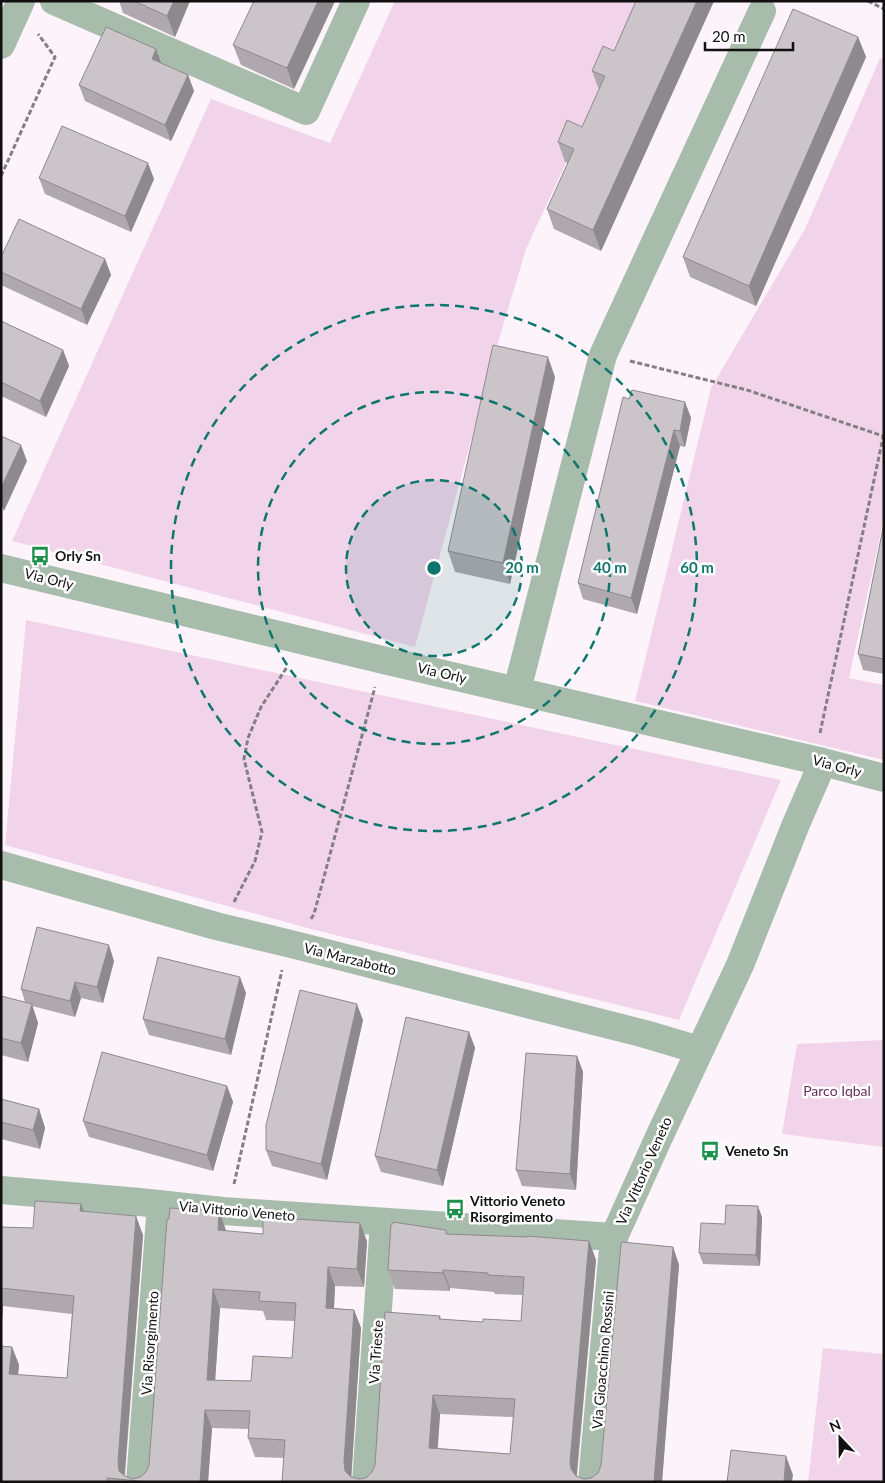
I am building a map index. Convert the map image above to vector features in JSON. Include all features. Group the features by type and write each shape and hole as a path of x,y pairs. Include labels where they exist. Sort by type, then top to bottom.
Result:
{"street":[{"path":"1,46 21,1"},
{"path":"54,1 104,11 306,111 356,1"},
{"path":"517,690 603,355 762,11"},
{"name":"Via Orly","path":"1,568 884,778"},
{"name":"Via Vittorio Veneto","path":"1,1190 223,1211 614,1238 699,1050 740,965 796,824 823,762"},
{"name":"Via Marzabotto","path":"1,865 216,926 636,1031 699,1050"},
{"name":"Via Risorgimento","path":"140,1482 162,1204"},
{"name":"Via Trieste","path":"366,1482 384,1222"},
{"name":"Via Gioacchino Rossini","path":"592,1482 614,1238"}],"path":[{"path":"868,1 884,9"},
{"path":"1,176 55,57 37,32"},
{"path":"603,355 747,390 883,435 817,744 823,762"},
{"path":"216,926 238,898 255,860 262,832 244,759 248,738 261,707 292,660"},
{"path":"232,1191 283,966 314,914 383,660"}],"green space":[{"path":"395,1 641,1 526,249 492,363 415,647 12,541 211,99 330,143"},
{"path":"880,58 884,60 884,518 849,678 884,685 884,760 635,701 711,388 805,229"},
{"path":"26,620 781,780 679,1020 311,929 5,845"},
{"name":"Parco Iqbal","path":"884,1040 884,1147 782,1134 797,1044"},
{"path":"823,1348 884,1354 884,1482 808,1482"}],"building":[{"path":"134,1 174,1 167,16"},
{"path":"254,1 318,1 287,68 233,45"},
{"path":"636,1 697,1 593,230 547,209 574,149 558,142 567,120 582,127 605,76 592,71 603,46 614,51"},
{"path":"793,9 858,37 749,286 683,257"},
{"path":"106,27 156,49 152,59 188,75 165,125 79,85"},
{"path":"62,126 148,163 125,216 39,178"},
{"path":"19,219 105,259 81,309 1,272 1,257"},
{"path":"1,321 63,350 40,401 1,382"},
{"path":"493,345 548,357 503,563 448,551"},
{"path":"632,390 685,402 680,431 674,430 631,598 578,583 623,397 629,399"},
{"path":"1,436 21,445 1,488"},
{"path":"884,523 884,659 858,654"},
{"path":"37,927 109,945 97,987 75,982 70,1001 21,989"},
{"path":"158,957 240,977 225,1039 143,1019"},
{"path":"300,990 357,1004 321,1164 266,1150 266,1125"},
{"path":"1,996 32,1004 21,1043 1,1038"},
{"path":"406,1017 469,1032 437,1170 375,1156"},
{"path":"102,1052 227,1086 207,1155 83,1121"},
{"path":"526,1053 577,1056 570,1174 516,1170"},
{"path":"1,1099 39,1109 33,1130 1,1122"},
{"path":"35,1201 81,1204 80,1211 136,1216 118,1462 119,1471 132,1479 140,1477 146,1472 149,1465 167,1219 169,1219 170,1208 219,1211 218,1230 263,1234 263,1217 360,1223 357,1269 328,1267 326,1308 354,1310 344,1462 345,1471 351,1477 359,1479 366,1478 372,1472 375,1465 385,1312 440,1316 439,1319 483,1322 483,1319 521,1321 524,1277 443,1270 443,1273 388,1270 391,1224 393,1222 446,1230 446,1234 527,1236 589,1241 570,1462 571,1469 576,1476 584,1479 591,1478 598,1473 601,1465 621,1244 622,1242 673,1247 654,1482 282,1482 285,1440 248,1438 250,1411 205,1410 200,1482 150,1482 107,1478 107,1482 1,1482 1,1346 12,1347 9,1374 67,1378 74,1296 1,1288 1,1227 33,1228","holes":["213,1289 260,1292 259,1301 296,1303 292,1358 253,1356 251,1381 207,1380","433,1395 515,1399 510,1454 429,1448"]},
{"path":"726,1205 758,1206 756,1255 699,1253 701,1223 725,1224"},
{"path":"731,1450 786,1456 784,1482 727,1482"}],"place":[{"name":"Orly Sn","path":"40,556"},
{"name":"Veneto Sn","path":"710,1151"},
{"name":"Vittorio Veneto Risorgimento","path":"455,1209"}]}
